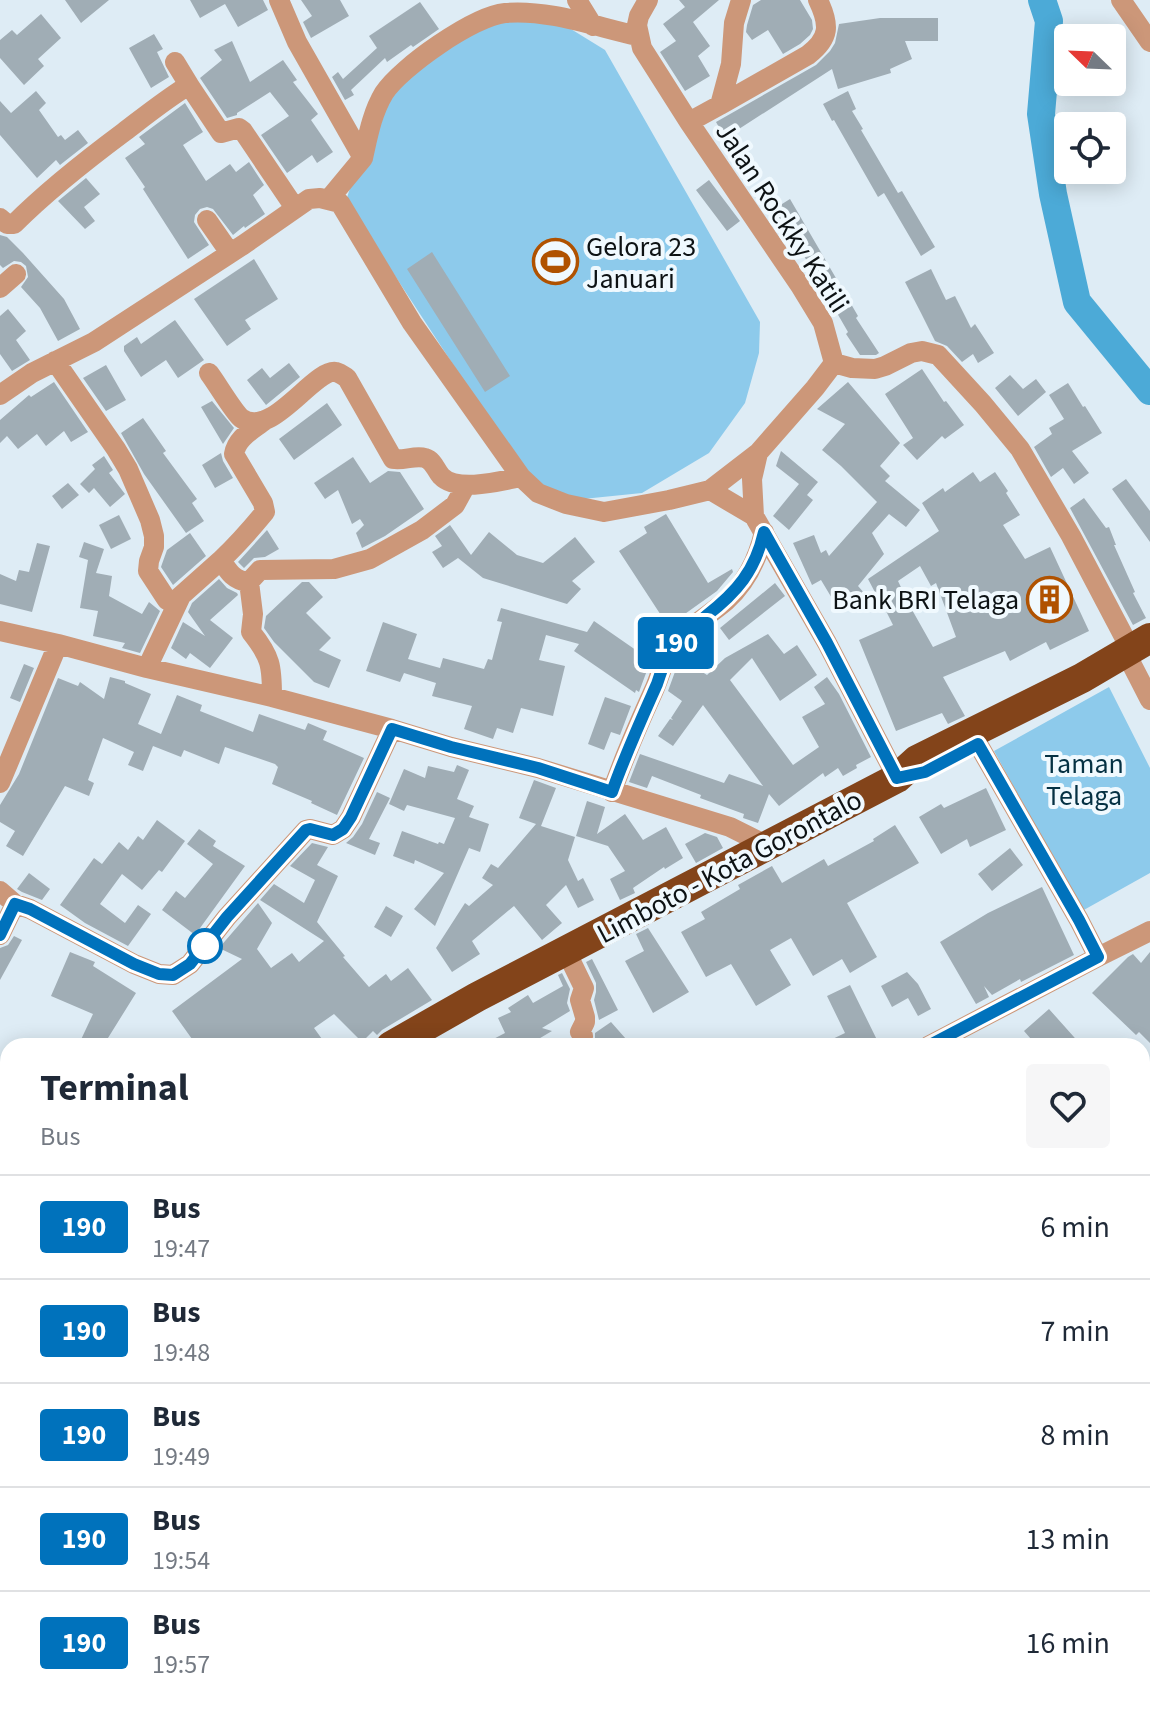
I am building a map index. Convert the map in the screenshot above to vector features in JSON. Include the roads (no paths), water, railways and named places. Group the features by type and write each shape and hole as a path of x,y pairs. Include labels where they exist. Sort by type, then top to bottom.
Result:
{"highway":[{"path":"897,778 925,772 1141,651"},
{"name":"Limboto - Kota Gorontalo","path":"405,1038 477,997 897,778 917,760 1141,651"}],"street":[{"path":"279,0 297,42 363,158"},
{"path":"577,0 593,26"},
{"path":"329,199 363,158 370,127 385,92 402,73 471,25 504,13 559,16 638,36 639,16 648,0"},
{"path":"720,105 731,64 734,23 741,0"},
{"path":"689,122 819,46 823,42 826,26 818,0"},
{"path":"1121,0 1150,42"},
{"name":"Jalan Rockky Katili","path":"638,36 642,48 689,122 823,323 834,363"},
{"path":"175,62 221,133 239,128 243,131 295,208"},
{"path":"0,218 7,224 14,224 84,162 189,85"},
{"path":"0,395 32,373 94,342 309,199 320,198 340,203 412,323 521,477 538,493 566,504 604,512 710,490 758,453 834,363 875,369 911,353 922,351 938,355 1020,449 1141,651 1150,700"},
{"path":"207,220 230,253"},
{"path":"55,361 128,469 154,536 148,571 167,600 180,598 242,539 265,512 263,503 234,454 236,444 326,374 337,372 347,378 393,459 427,458 442,477 453,484 492,483 521,477"},
{"path":"209,373 241,418 251,422 269,418"},
{"path":"612,792 669,652 682,635 728,599 741,585 755,561 759,524 752,479 758,453"},
{"path":"221,560 234,577 249,582 260,570 334,569 370,559 422,530 455,505 466,485"},
{"path":"710,490 759,524 822,633 897,778"},
{"path":"249,582 253,614 251,632 266,650 272,671 272,697"},
{"path":"147,668 180,598"},
{"path":"0,631 272,697 538,768 730,827 768,846"},
{"path":"0,783 58,644"},
{"path":"0,935 8,897 134,964 159,974 173,975 190,964 227,917 306,830 333,835 343,829 392,729"},
{"path":"978,744 1098,957"},
{"path":"962,1038 1098,957 1150,931"},
{"path":"566,951 584,988 580,1000 585,1017 580,1032 583,1036"}],"waterway":[{"path":"1042,0 1049,21 1041,114 1053,194 1077,302 1150,391"}],"place":[{"name":"Gelora 23 Januari","path":"555,262"},
{"name":"Bank BRI Telaga","path":"1050,599"}],"park label":[{"name":"Taman Telaga","path":"1084,779"}]}
